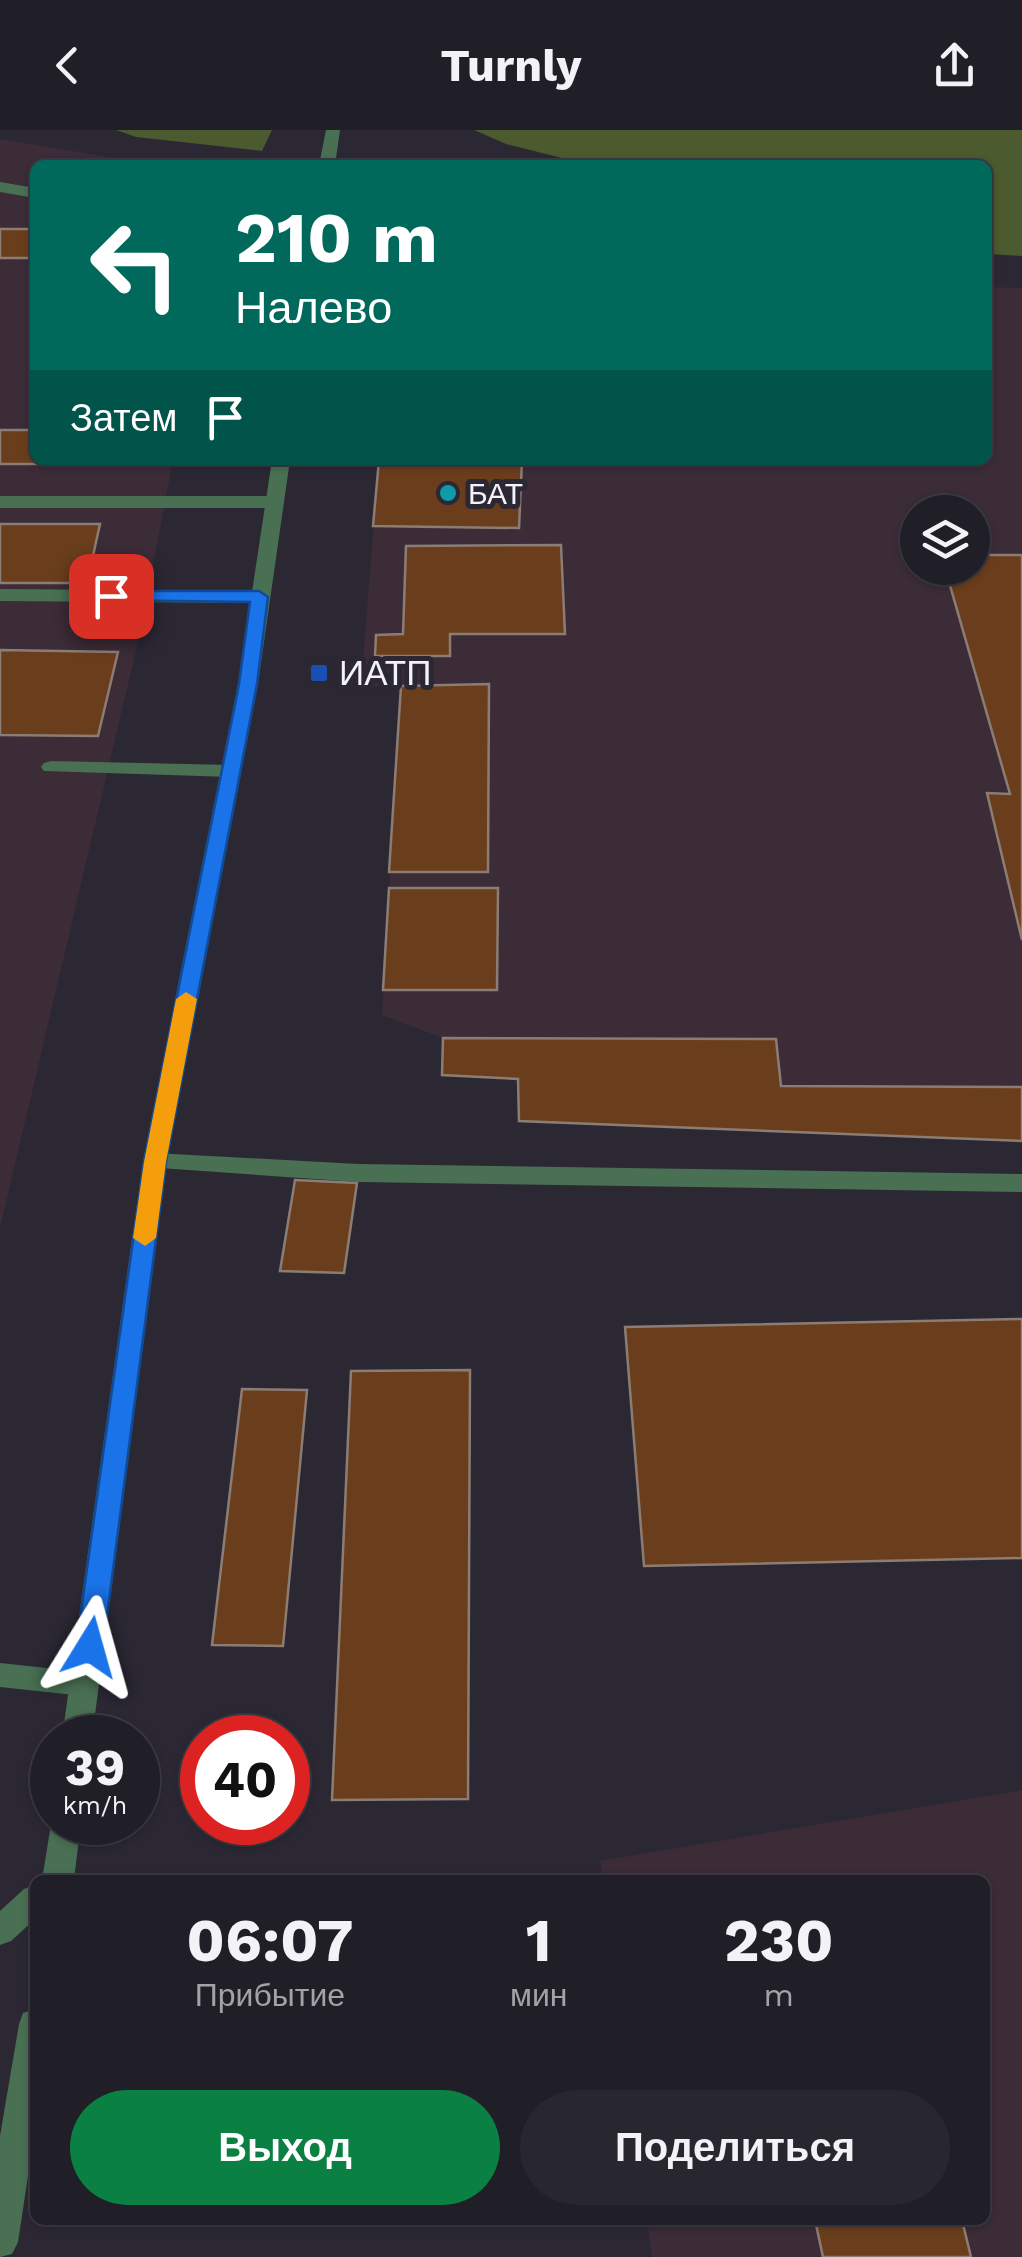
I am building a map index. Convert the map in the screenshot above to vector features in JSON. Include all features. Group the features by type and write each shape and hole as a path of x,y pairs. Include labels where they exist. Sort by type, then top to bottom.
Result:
{"street":[{"path":"328,160 333,130"},
{"path":"0,187 30,192"},
{"path":"80,1715 155,1162 248,684 280,465"},
{"path":"0,502 274,502"},
{"path":"0,595 259,597"},
{"path":"51,767 230,771"},
{"path":"155,1162 358,1173 1022,1183"},
{"path":"0,1675 84,1684"},
{"path":"54,1875 61,1845"},
{"path":"0,1931 30,1904"},
{"path":"0,2242 30,2055"}],"shaded area":[{"path":"0,139 127,160 30,160 30,465 172,465 141,629 0,1228"},
{"path":"992,287 1022,288 1022,1087 781,1086 775,1039 443,1038 382,1015 401,686 361,686 379,465 992,465"},
{"path":"1022,1790 1022,2257 652,2257 648,2225 990,2225 990,1875 602,1875 600,1861"}],"green space":[{"path":"116,130 272,130 262,151 136,137"},
{"path":"474,130 1022,130 1022,256 992,254 992,160 570,160 506,144"}],"building":[{"path":"0,229 30,229 30,258 0,258"},
{"path":"0,430 30,430 30,464 0,464"},
{"name":"БАТ","path":"379,465 522,465 519,528 373,526"},
{"path":"0,524 100,524 87,583 0,583"},
{"path":"561,545 565,634 450,634 450,656 375,656 376,635 403,634 406,546"},
{"path":"990,555 1022,555 1022,940 987,793 1010,794 950,585 990,585"},
{"path":"0,650 118,652 98,736 0,735"},
{"path":"489,684 488,872 389,872 401,686"},
{"path":"389,888 498,888 497,990 383,990"},
{"path":"443,1038 776,1039 781,1086 1022,1087 1022,1141 519,1121 518,1079 442,1075"},
{"path":"295,1180 357,1183 344,1273 280,1271"},
{"path":"1022,1319 1022,1558 644,1566 625,1327"},
{"path":"470,1370 468,1799 332,1800 351,1371"},
{"path":"242,1389 307,1390 283,1646 212,1645"},
{"path":"816,2225 963,2225 971,2257 823,2257"}],"slow traffic":[{"path":"145,1238 186,999"}],"place":[{"name":"БАТ","path":"448,493"},
{"name":"ИАТП","path":"319,673"}],"route":[{"path":"90,1647 155,1162 248,684 259,597 111,596"}]}
